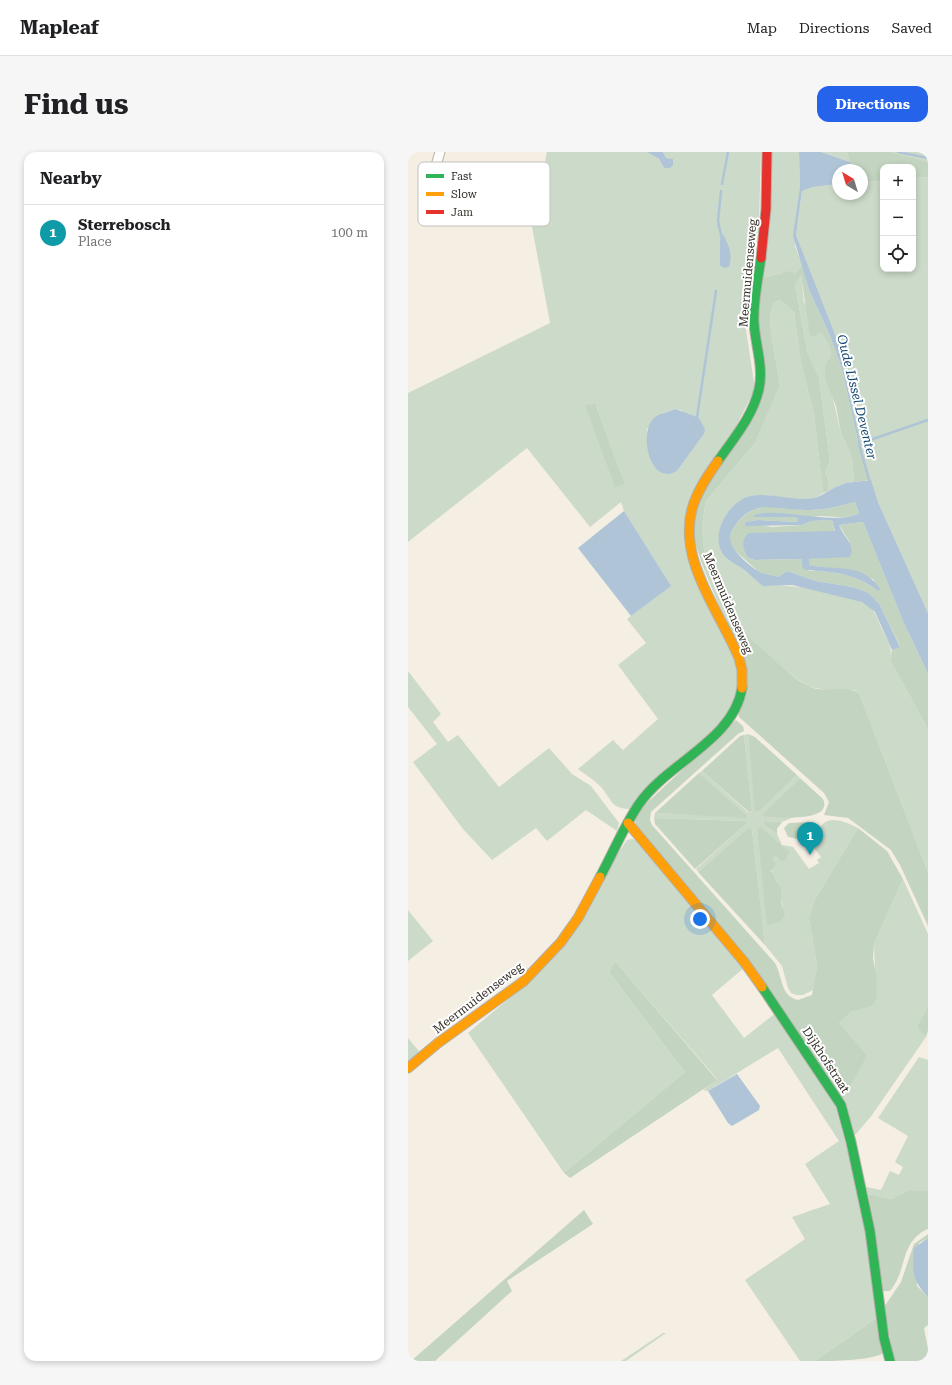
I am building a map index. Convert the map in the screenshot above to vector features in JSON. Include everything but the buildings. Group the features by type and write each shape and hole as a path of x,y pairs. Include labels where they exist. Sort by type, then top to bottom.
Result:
{"street":[{"path":"437,162 440,152"},
{"name":"Meermuidenseweg","path":"408,1068 524,981 561,942 578,918 639,804 650,791 725,725 734,715 741,698 744,680 740,657 717,614 698,569 689,528 690,513 695,497 738,436 751,413 759,390 761,374 755,340 754,318 763,242 768,152"},
{"name":"Dijkhofstraat","path":"628,824 745,963 813,1061 841,1106 851,1142 870,1231 884,1338 890,1361"}],"green space":[{"path":"547,152 647,152 659,159 664,168 673,162 673,159 666,158 663,152 761,152 759,220 746,330 755,389 686,524 740,667 735,708 633,809 625,809 616,806 600,786 578,769 613,740 623,750 658,719 618,665 646,643 627,619 670,586 624,511 621,502 590,527 527,448 408,542 408,393 550,323 532,226 550,226 550,162 545,162","holes":["595,403 625,484 615,488 586,405","676,409 681,410 704,434 677,471 668,473 657,468 650,457 647,442 647,429 662,413"]},
{"path":"770,152 799,152 800,186 795,246 802,265 795,275 781,273 762,278"},
{"path":"821,152 847,152 850,162"},
{"path":"847,152 891,152 928,162 928,177 916,178 916,164 880,164 880,181 868,182 868,164 850,164"},
{"path":"891,152 928,152 928,162 923,161"},
{"path":"928,177 928,613 878,502 859,446 845,371 796,235 802,191 813,187 832,185 832,200 868,200 868,182 880,181 880,272 916,272 916,178"},
{"path":"802,265 809,290 830,336 842,369 859,446 871,480 854,482 852,458 841,433 836,406 825,378 825,365 831,355 828,343 821,332 815,337 810,335 801,275 795,284 807,351 819,378 830,461 825,473 829,481 828,491 823,493 814,414 801,363 794,312 780,300 773,303 770,316 771,333 780,386 755,443 706,501 702,525 706,574 693,538 697,501 759,401 757,332 762,278 790,271 795,274"},
{"path":"801,274 804,302 828,343 831,355 825,365 841,433 852,458 854,482 840,485 828,491 829,481 825,473 830,461 819,378 807,351 795,284"},
{"path":"780,300 794,312 801,363 814,414 823,493 817,497 803,500 766,495 727,559 747,571 763,585 788,586 836,593 851,597 874,611 890,645 890,660 928,729 928,872 859,693 854,690 828,690 809,687 783,669 755,642 724,618 706,574 702,525 706,501 755,443 780,386 771,333 770,316 773,303"},
{"path":"595,403 625,484 615,488 585,405"},
{"path":"855,502 859,513 849,516 807,517 766,514 752,517 795,517 798,519 797,522 758,520 746,522 771,527 802,525 811,521 832,520 835,532 744,548 748,558 755,560 802,559 809,571 846,575 862,581 878,591 873,579 809,565 809,559 839,557 849,541 839,525 863,522 903,621 928,674 928,729 890,660 892,650 900,646 880,605 869,593 853,587 816,581 787,571 778,577 759,572 733,549 729,540 735,526 745,516 757,509 777,506 800,510 815,510 832,508"},
{"path":"724,618 752,640 787,672 808,686 820,689 847,689 859,693 928,872 928,926 900,865 891,850 848,818 824,815 829,802 824,793 739,717 738,711 744,699"},
{"path":"408,671 441,714 433,722 448,742 458,735 499,787 549,748 572,774 591,786 619,823 617,831 586,810 547,841 536,828 492,860 463,829 413,762 437,744 408,707"},
{"path":"736,720 743,726 744,731 738,734 651,812 650,820 652,825 775,963 785,990 792,998 798,1000 812,995 817,966 809,918 814,901 858,828 887,851 903,879 874,944 873,958 877,981 876,1000 871,1006 851,1012 839,1023 867,1056 841,1101 804,1044 639,834 635,821 638,811"},
{"path":"748,734 756,811 759,812 797,775 800,778 762,814 764,817 794,817 782,822 764,821 763,824 777,834 782,845 793,847 809,869 819,863 817,860 821,857 810,843 826,821 835,820 845,822 858,828 814,901 809,918 817,966 813,990 803,995 791,993 788,988 782,966 765,945 752,829 749,827 698,872 696,869 746,824 746,821 654,818 655,813 746,817 747,815 699,773 702,771 749,813 752,812 744,735","holes":["761,828 776,856 772,859 772,874 778,883 783,907 768,925 757,829"]},
{"path":"748,734 755,737 797,775 759,812 755,811"},
{"path":"744,735 752,811 750,813 702,771 740,736"},
{"path":"699,773 747,815 746,818 655,813"},
{"path":"800,778 823,799 824,807 820,812 812,815 791,818 764,817 762,814"},
{"path":"654,818 746,821 746,824 695,869 655,824"},
{"path":"764,821 782,822 777,829 777,834 763,824"},
{"path":"810,822 810,826 798,839 788,837 784,828 789,823"},
{"path":"749,827 752,829 765,945 698,872"},
{"path":"761,827 789,852 785,861 780,860 776,856 772,859 776,865 771,871 781,888 781,902 785,916 779,922 767,925 757,829"},
{"path":"627,840 636,840 745,967 712,995 744,1038 777,1012 835,1104 860,1197 878,1317 815,1361 800,1361 745,1280 805,1239 792,1217 830,1204 805,1164 839,1141 778,1048 708,1091 703,1090 717,1079 615,961 609,972 685,1072 564,1173 468,1033 525,985"},
{"path":"903,879 928,934 928,1005 917,1027 926,1037 872,1115 856,1134 852,1134 841,1101 839,1023 851,1012 863,1008 876,1000 874,944"},
{"path":"408,910 433,941 408,961"},
{"path":"615,961 717,1080 570,1178 564,1173 685,1072 609,972"},
{"path":"928,1005 928,1031 926,1037 917,1027"},
{"path":"408,1038 423,1056 408,1067"},
{"path":"919,1057 928,1060 928,1189 927,1191 907,1191 892,1199 868,1194 866,1187 881,1190 890,1171 899,1175 903,1167 895,1162 908,1136 878,1118"},
{"path":"928,1189 928,1229 912,1241 896,1283 890,1291 881,1291 868,1194 892,1199 907,1191 926,1191"},
{"path":"584,1210 593,1224 507,1281 512,1291 435,1361 411,1361"},
{"path":"928,1234 928,1238 919,1243 917,1286 928,1297 928,1325 924,1328 928,1349 928,1361 894,1361 884,1307 901,1282 914,1244"},
{"path":"878,1317 884,1353 869,1358 841,1361 815,1361"},
{"path":"663,1333 666,1333 626,1361 621,1361"}],"water":[{"path":"647,152 663,152 666,158 673,159 673,165 670,168 664,168 659,159"},
{"path":"799,152 821,152 850,162 850,164 832,164 832,185 813,187 802,191 796,235 837,340 861,445 859,446 842,369 830,336 809,290 793,236 800,186"},
{"path":"723,234 729,246 731,258 729,267 724,268 720,265 720,241"},
{"path":"676,409 699,418 705,429 704,434 677,471 668,474 660,472 654,466 647,447 647,436 649,426 655,417"},
{"path":"871,480 878,502 928,613 928,674 903,621 863,522 839,525 850,544 850,557 809,559 809,565 857,571 873,580 880,589 878,591 861,580 843,574 805,570 802,566 802,559 755,560 748,558 745,551 743,542 749,533 835,531 832,520 811,521 802,525 745,526 746,522 758,520 797,522 798,519 795,517 752,517 760,514 771,513 834,518 848,517 859,513 855,502 832,508 815,510 768,507 759,508 750,511 742,517 731,532 731,542 741,557 760,572 778,577 787,571 816,581 853,587 869,593 880,605 900,647 892,650 875,612 862,602 792,585 763,586 728,559 723,554 719,546 720,528 724,519 729,511 743,499 759,495 798,499 814,498 842,484"},
{"path":"624,511 671,586 631,616 578,548"},
{"path":"737,1074 760,1106 759,1110 732,1126 728,1123 708,1091"},
{"path":"928,1238 928,1297 916,1280 913,1263 914,1248"}],"waterway":[{"path":"722,184 728,152"},
{"path":"898,152 928,158"},
{"path":"721,191 718,221 722,240"},
{"path":"697,417 716,291"},
{"path":"870,440 928,420"},
{"name":"Oude IJssel Deventer","path":"859,444 870,483"}],"traffic: fast":[{"path":"718,461 748,418 759,389 760,372 754,306 761,258"},
{"path":"600,877 623,830 639,804 651,789 713,737 726,722 736,706 742,688"},
{"path":"762,987 841,1105 851,1142 870,1231 884,1338 890,1361"}],"traffic: slow":[{"path":"718,461 694,502 689,528 691,548 703,586 739,658 742,670 742,688"},
{"path":"628,823 745,963 762,987"},
{"path":"408,1068 438,1043 524,981 561,942 578,918 600,877"}],"traffic: jam":[{"path":"761,258 766,209 767,152"}],"place":[{"name":"Sterrebosch","path":"810,855"}]}
